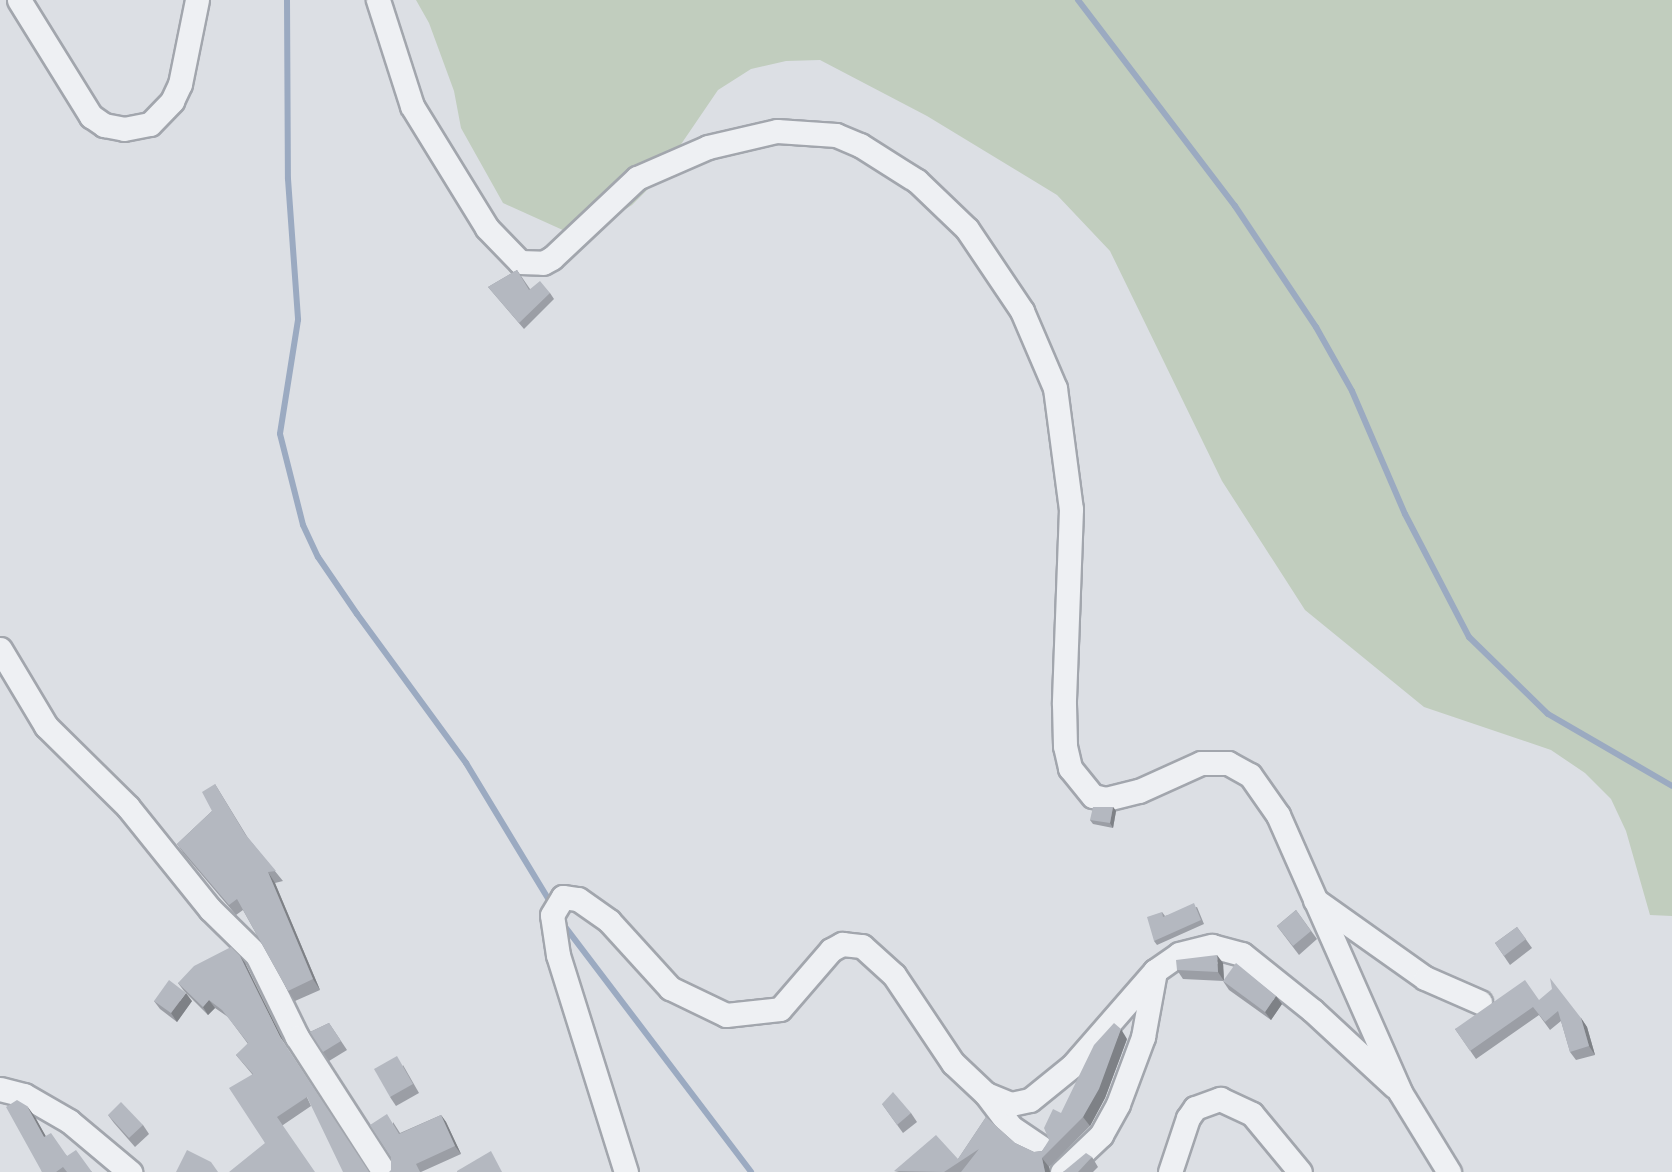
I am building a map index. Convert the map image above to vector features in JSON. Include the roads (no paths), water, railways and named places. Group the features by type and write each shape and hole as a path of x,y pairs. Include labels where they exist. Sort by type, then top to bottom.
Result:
{"street":[{"path":"19,0 91,116 104,125 124,129 150,124 172,101 180,84 197,0"},
{"path":"378,0 412,106 487,228 520,262 543,263 552,258 637,178 708,148 778,131 836,135 860,145 944,205 990,259 1023,311 1055,388 1071,509 1064,678 1065,746 1070,768 1093,796 1107,799 1139,791 1201,763 1238,767 1261,787 1278,815 1401,1092 1449,1172"},
{"path":"0,649 46,726 128,807 210,909 257,955 294,1031 384,1172"},
{"path":"626,1172 558,955 552,915 564,897 578,899 608,921 670,988 726,1015 780,1009 831,950 842,944 862,946 894,975 953,1063 986,1094 1012,1127 1042,1148"},
{"path":"1315,900 1403,965 1480,1002"},
{"path":"986,1094 1011,1104 1030,1100 1089,1049 1155,971 1196,948 1230,948 1242,954 1312,1010 1401,1092"},
{"path":"1062,1172 1101,1135 1118,1104 1143,1037 1155,971"},
{"path":"0,1089 24,1095 69,1121 130,1172"},
{"path":"1170,1172 1188,1118 1195,1108 1220,1100 1252,1114 1300,1172"}],"waterway":[{"path":"287,0 288,179 298,320 280,434 303,525 318,557 357,614 466,763 552,905"},
{"path":"1078,0 1235,206 1316,327 1352,391 1405,514 1469,637 1548,714 1672,786"},
{"path":"563,924 751,1172"}]}
